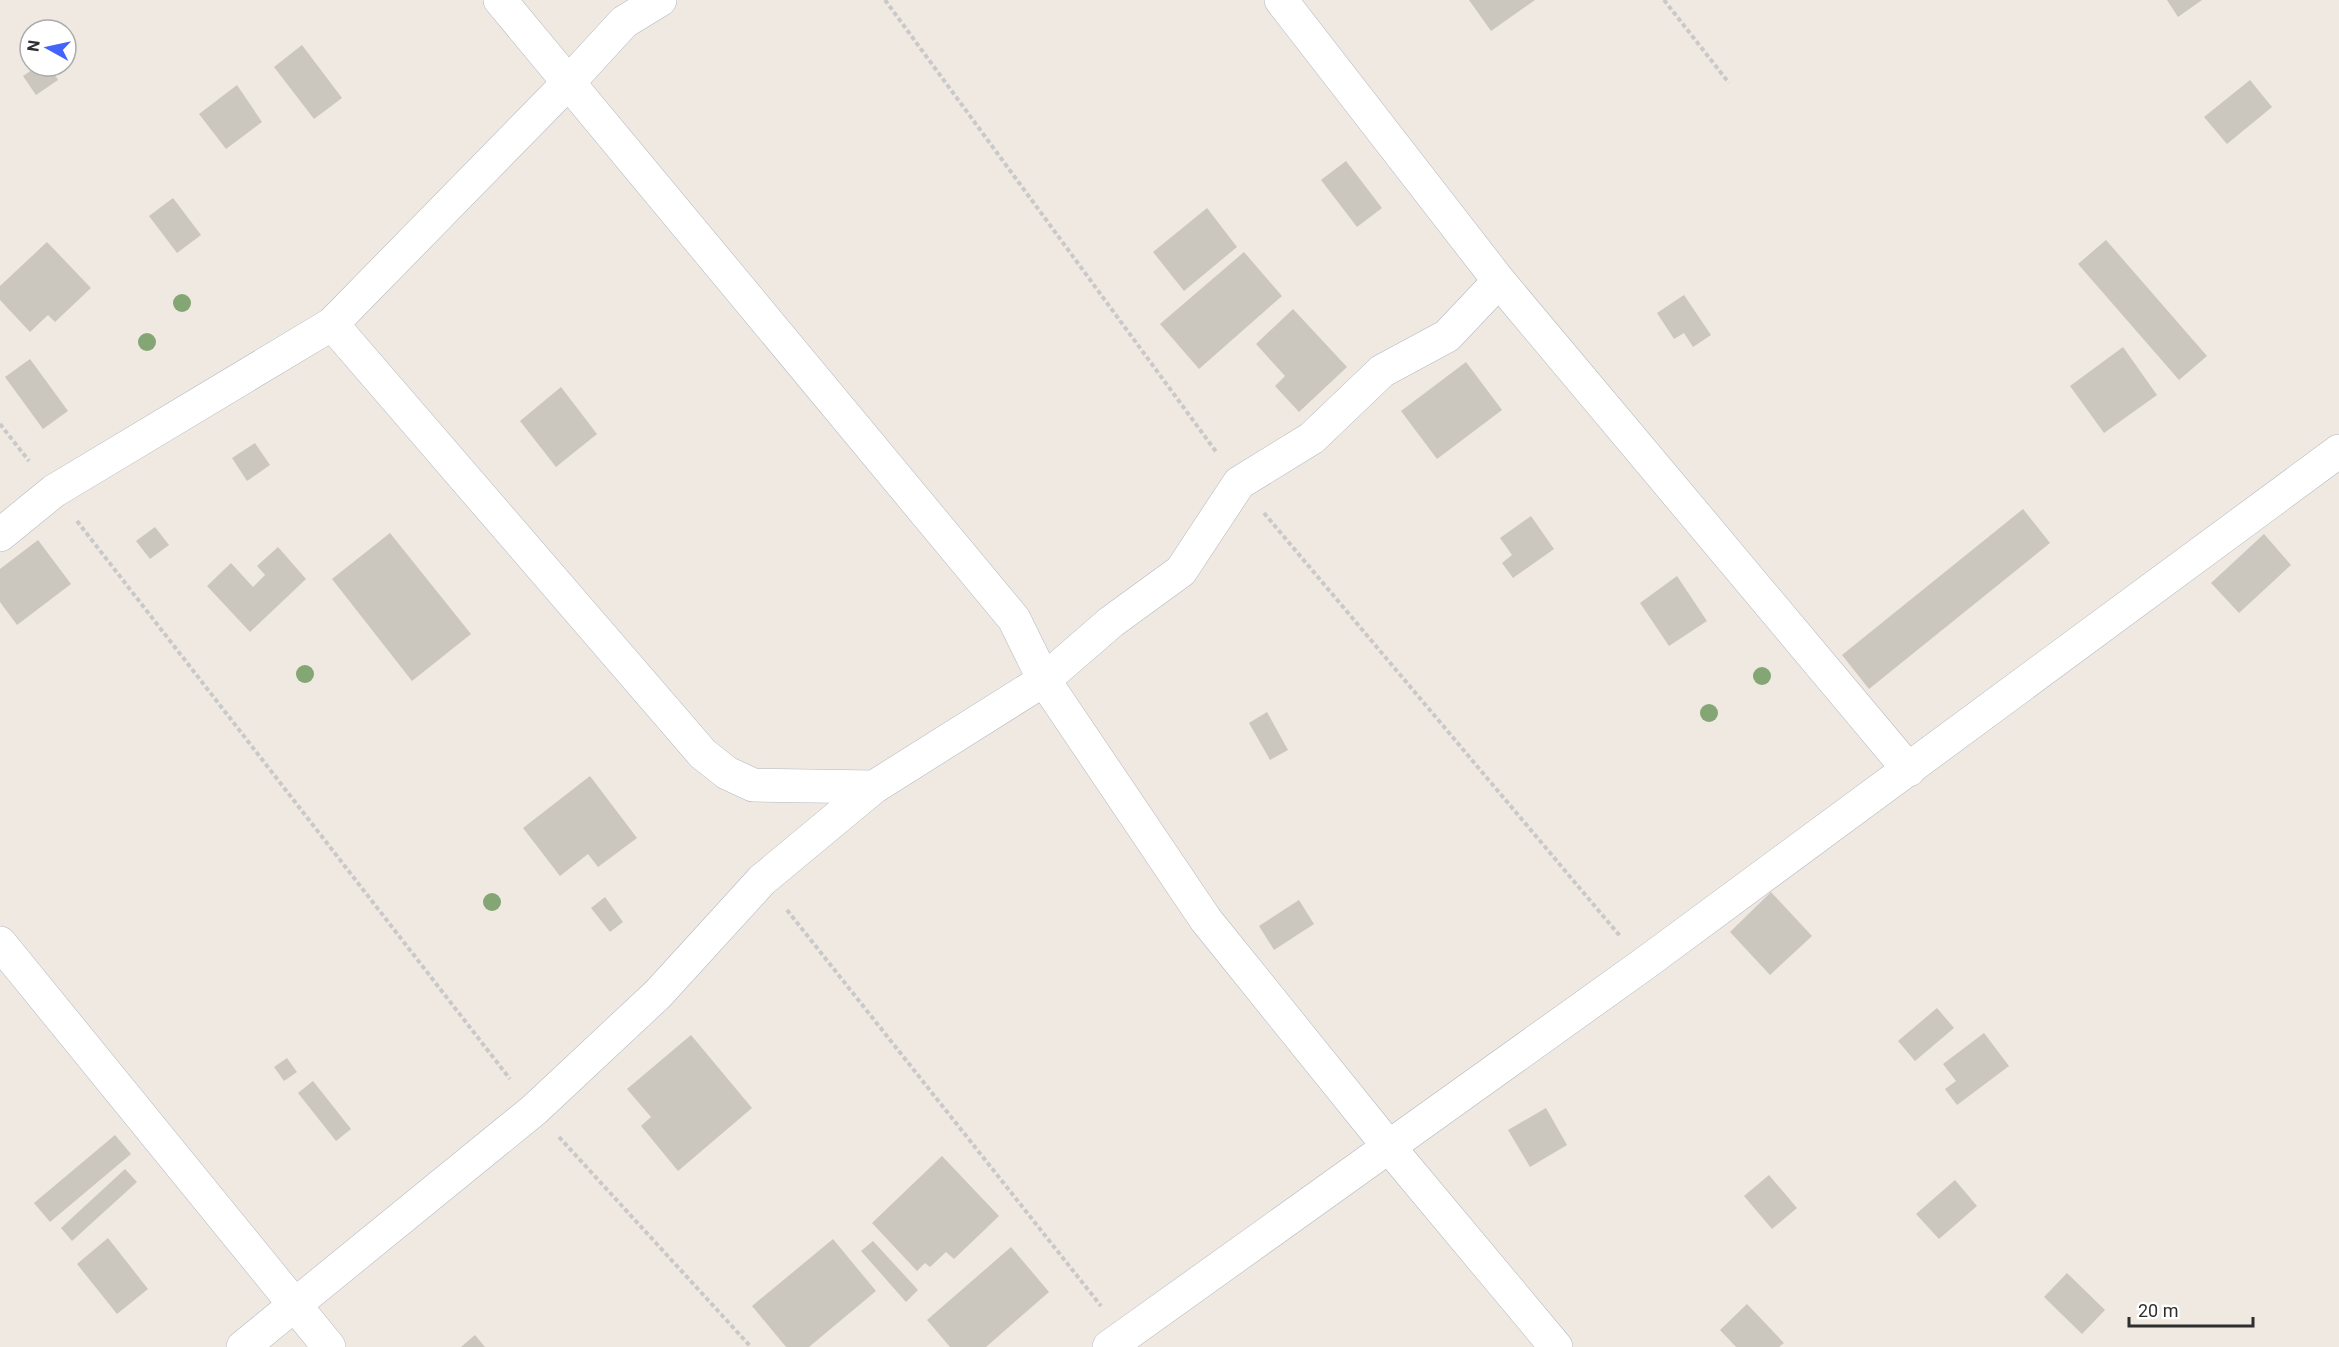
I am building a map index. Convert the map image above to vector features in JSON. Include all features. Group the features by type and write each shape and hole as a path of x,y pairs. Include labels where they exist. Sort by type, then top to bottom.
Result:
{"street":[{"path":"501,0 1014,619 1044,680 1206,920 1389,1148 1556,1347"},
{"path":"0,535 54,491 332,324 568,83 624,22 660,0"},
{"path":"1281,0 1499,281 1909,770"},
{"path":"243,1347 534,1110 658,994 762,880 874,787 1044,680 1111,622 1181,571 1239,483 1312,438 1382,371 1447,336 1499,281"},
{"path":"332,324 704,754 727,773 753,785 874,787"},
{"path":"1116,1341 1389,1148 1909,770 2339,451"},
{"path":"0,943 329,1347"}],"path":[{"path":"1664,0 1729,82"},
{"path":"0,424 534,1110 751,1347"},
{"path":"762,880 1116,1341"}],"building":[{"path":"1469,0 1535,0 1491,31"},
{"path":"2167,0 2202,0 2178,17"},
{"path":"302,45 342,98 314,119 274,67"},
{"path":"24,78 57,78 58,80 36,95"},
{"path":"2250,80 2272,107 2227,144 2204,117"},
{"path":"237,85 262,122 226,149 199,114"},
{"path":"1346,161 1382,208 1357,227 1321,180"},
{"path":"173,198 201,235 177,253 149,216"},
{"path":"1207,208 1237,247 1184,291 1153,252"},
{"path":"2106,240 2207,356 2179,380 2078,264"},
{"path":"47,242 91,288 55,322 48,315 30,332 0,300 0,286"},
{"path":"1244,252 1282,296 1199,369 1160,324"},
{"path":"1684,295 1711,335 1693,347 1684,333 1674,339 1657,313"},
{"path":"1293,309 1347,367 1299,412 1275,386 1285,376 1256,344"},
{"path":"2123,347 2157,395 2104,433 2070,386"},
{"path":"30,359 68,411 43,429 5,377"},
{"path":"1466,362 1502,410 1437,459 1401,411"},
{"path":"561,387 597,434 556,467 520,421"},
{"path":"255,443 270,465 247,481 232,458"},
{"path":"2023,509 2050,543 1869,689 1842,655"},
{"path":"1531,516 1554,549 1513,578 1502,563 1512,555 1500,538"},
{"path":"155,527 169,545 150,559 136,541"},
{"path":"390,533 471,634 412,681 332,579"},
{"path":"2264,534 2291,565 2239,613 2211,583"},
{"path":"38,540 71,584 17,625 0,602 0,569"},
{"path":"278,547 306,579 250,632 207,586 231,563 253,587 265,575 257,566"},
{"path":"1677,576 1707,621 1669,646 1640,603"},
{"path":"1267,712 1288,750 1270,760 1249,723"},
{"path":"590,776 637,838 598,867 588,854 560,876 523,828"},
{"path":"1771,892 1812,936 1770,975 1730,932"},
{"path":"605,897 623,922 610,932 591,908"},
{"path":"1299,900 1314,924 1274,950 1259,926"},
{"path":"1937,1008 1954,1028 1915,1061 1898,1041"},
{"path":"1984,1033 2009,1066 1957,1105 1945,1089 1956,1081 1943,1064"},
{"path":"691,1035 752,1108 678,1171 641,1126 651,1117 627,1089"},
{"path":"287,1058 297,1072 284,1081 274,1067"},
{"path":"313,1081 351,1129 336,1141 298,1093"},
{"path":"1546,1108 1567,1145 1530,1167 1508,1130"},
{"path":"115,1135 131,1154 50,1222 34,1203"},
{"path":"942,1156 999,1216 954,1259 946,1252 930,1267 925,1263 917,1271 872,1223"},
{"path":"125,1169 137,1182 72,1241 61,1228"},
{"path":"1769,1175 1797,1208 1772,1229 1744,1196"},
{"path":"1955,1180 1977,1206 1939,1239 1916,1214"},
{"path":"108,1238 148,1289 117,1314 77,1264"},
{"path":"833,1239 876,1291 809,1347 786,1347 752,1306"},
{"path":"873,1241 918,1290 906,1302 861,1251"},
{"path":"1011,1247 1049,1292 986,1347 950,1347 927,1320"},
{"path":"2067,1273 2105,1310 2082,1334 2044,1297"},
{"path":"1747,1304 1784,1343 1779,1347 1736,1347 1720,1330"},
{"path":"475,1335 485,1347 461,1347"}]}
